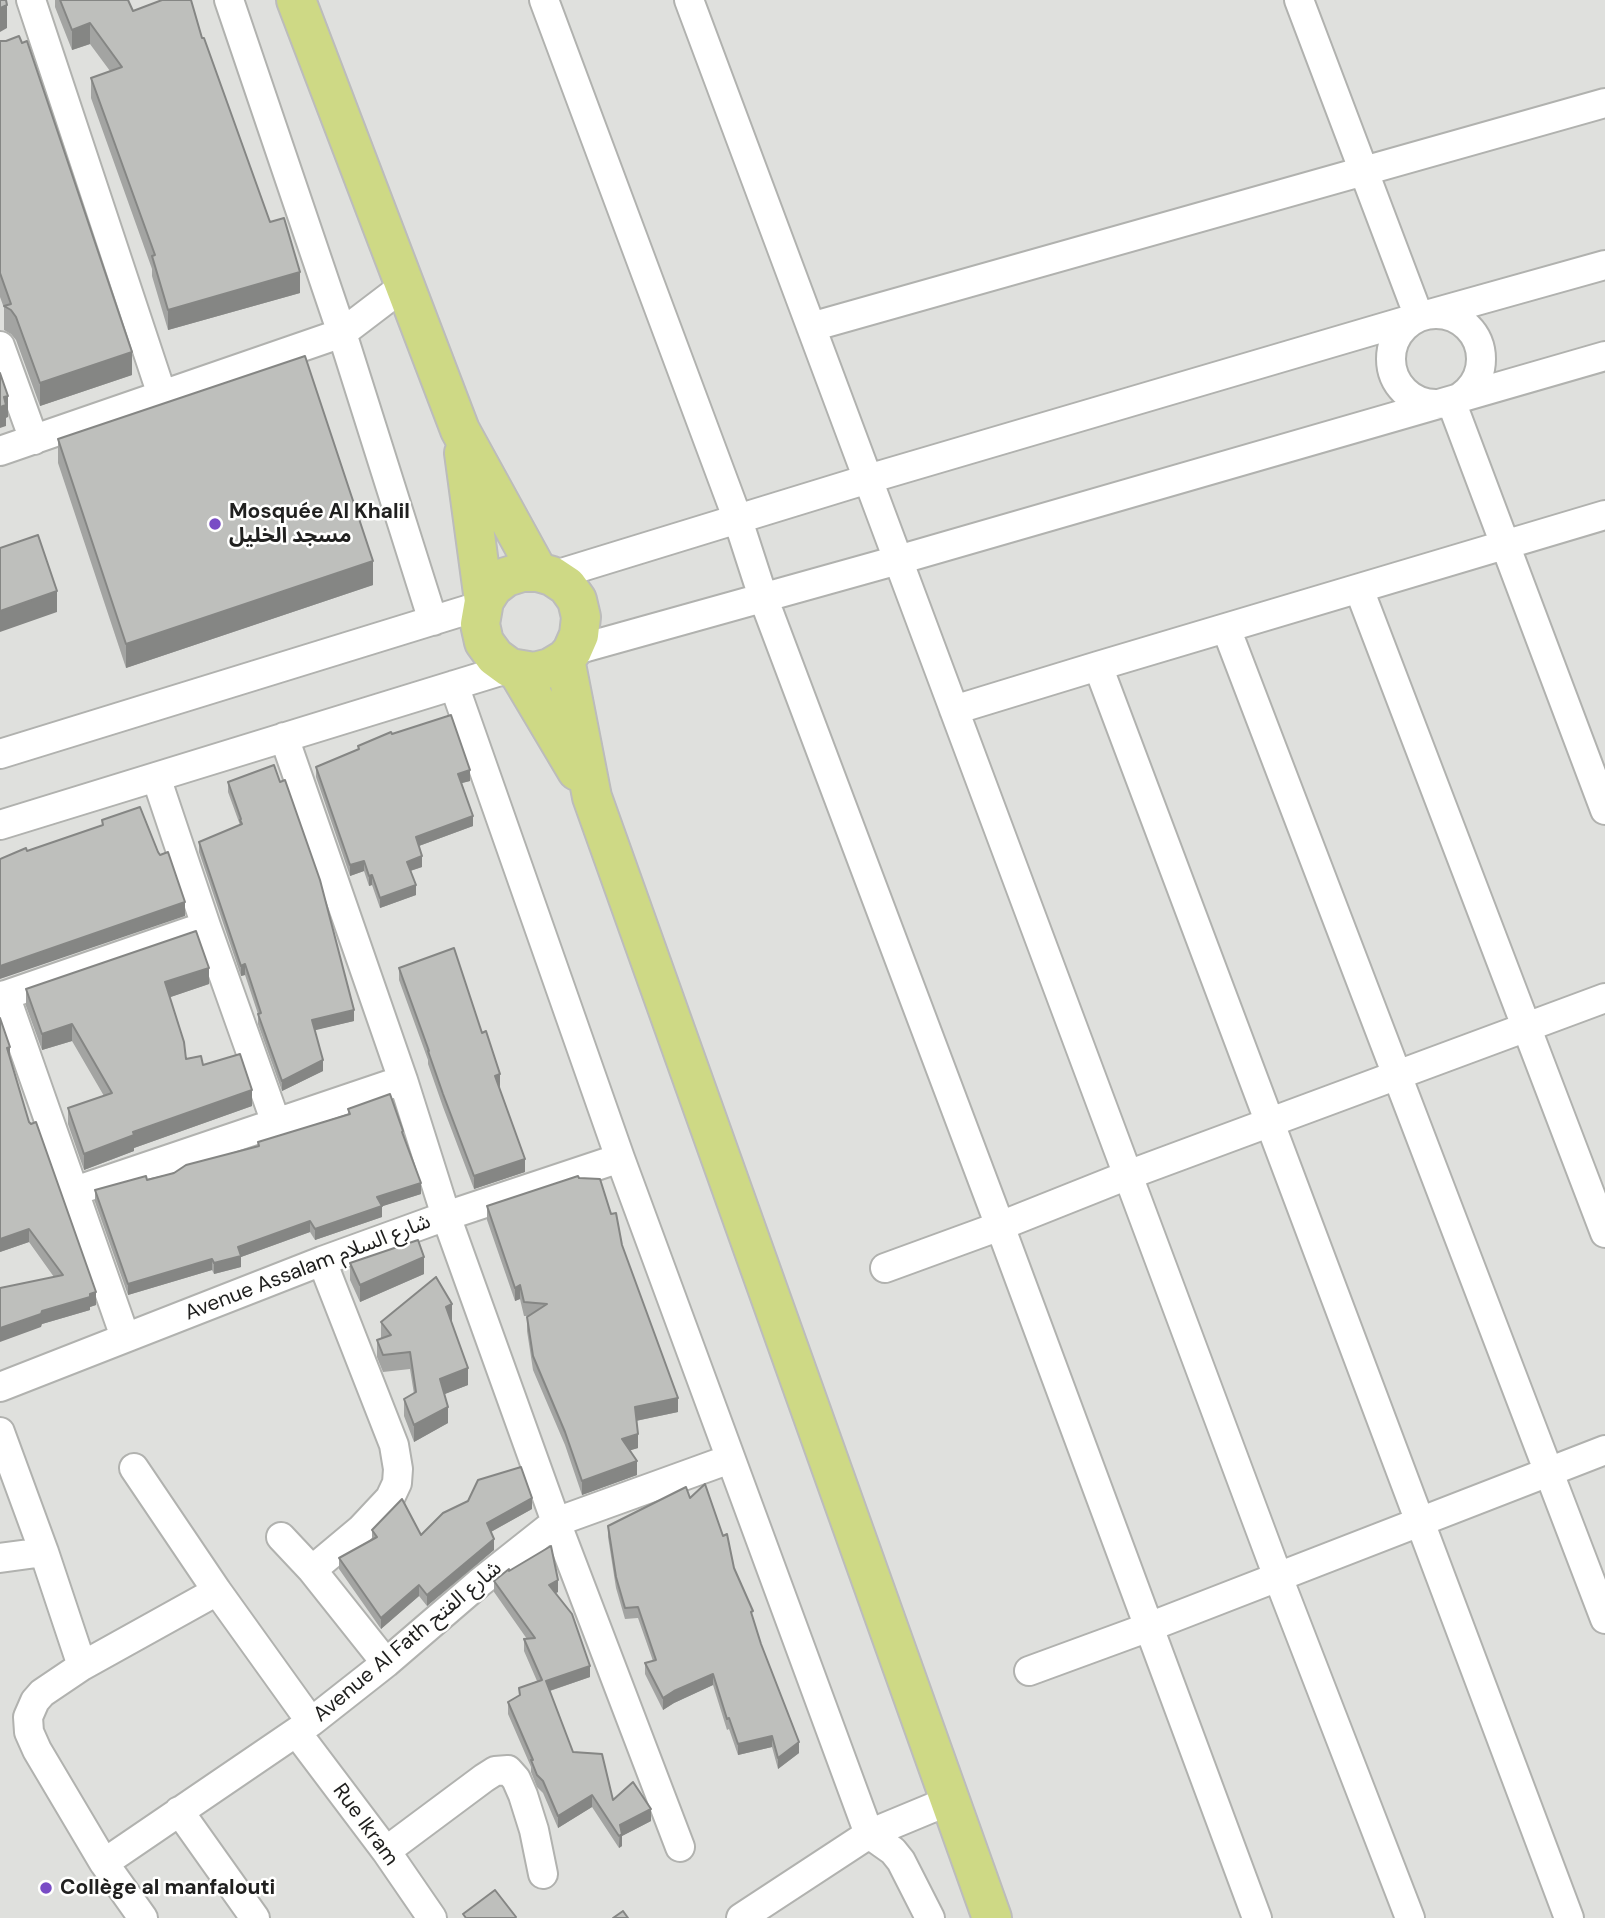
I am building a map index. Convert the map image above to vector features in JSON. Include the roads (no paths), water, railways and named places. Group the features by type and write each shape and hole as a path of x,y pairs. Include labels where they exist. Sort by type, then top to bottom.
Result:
{"main road":[{"path":"296,0 460,430 545,574"},
{"path":"460,430 483,603 480,624 484,642 495,657 514,669 534,672 550,668 569,655 579,635 581,617 577,600 567,586 545,574 522,572 506,577 493,587 483,603"},
{"path":"569,655 592,797 992,1918"},
{"path":"514,669 592,797"}],"street":[{"path":"31,0 31,37 162,395"},
{"path":"229,0 342,334 433,621"},
{"path":"544,0 738,520 763,597 1257,1918"},
{"path":"689,0 1278,1577 1410,1918"},
{"path":"1300,0 1419,317"},
{"path":"811,327 1605,103"},
{"path":"545,574 738,520 868,479 1605,265"},
{"path":"0,451 342,334 405,285"},
{"path":"1448,315 1472,330 1482,357 1480,372 1464,395 1436,404 1420,401 1407,393 1397,382 1392,367 1396,337 1406,325 1419,317 1448,315"},
{"path":"0,346 34,440"},
{"path":"569,655 1605,356"},
{"path":"1451,401 1605,810"},
{"path":"954,710 1605,515"},
{"path":"1359,589 1605,1233"},
{"path":"0,754 433,621 483,603"},
{"path":"1226,628 1605,1619"},
{"path":"1098,666 1569,1918"},
{"path":"0,825 454,685 514,669"},
{"path":"454,685 620,1158 869,1834 901,1861 930,1918"},
{"path":"284,737 403,1080 446,1216 556,1522 680,1847"},
{"path":"156,777 276,1123"},
{"path":"125,1337 75,1191 2,996 206,926"},
{"path":"885,1268 1605,998"},
{"path":"75,1191 403,1080"},
{"name":"Avenue Assalam شارع السلام","path":"0,1387 322,1261 620,1158"},
{"path":"313,1570 361,1529 390,1499 397,1483 398,1469 394,1445 322,1261"},
{"path":"0,1432 82,1666"},
{"path":"1029,1671 1605,1450"},
{"name":"Avenue Al Fath شارع الفتح","path":"104,1863 304,1728 556,1522 730,1459"},
{"name":"Rue Ikram","path":"134,1468 432,1918"},
{"path":"281,1536 313,1570 386,1663"},
{"path":"0,1558 44,1552"},
{"path":"143,1918 104,1863 37,1751 27,1724 31,1710 42,1693 82,1666 217,1591"},
{"path":"386,1851 484,1778 495,1771 508,1770 513,1774 523,1795 543,1874"},
{"path":"741,1918 869,1834 951,1800"},
{"path":"180,1811 255,1918"}],"place":[{"name":"Mosquée Al Khalil مسجد الخليل","path":"215,524"},
{"name":"Collège al manfalouti","path":"46,1888"}]}
